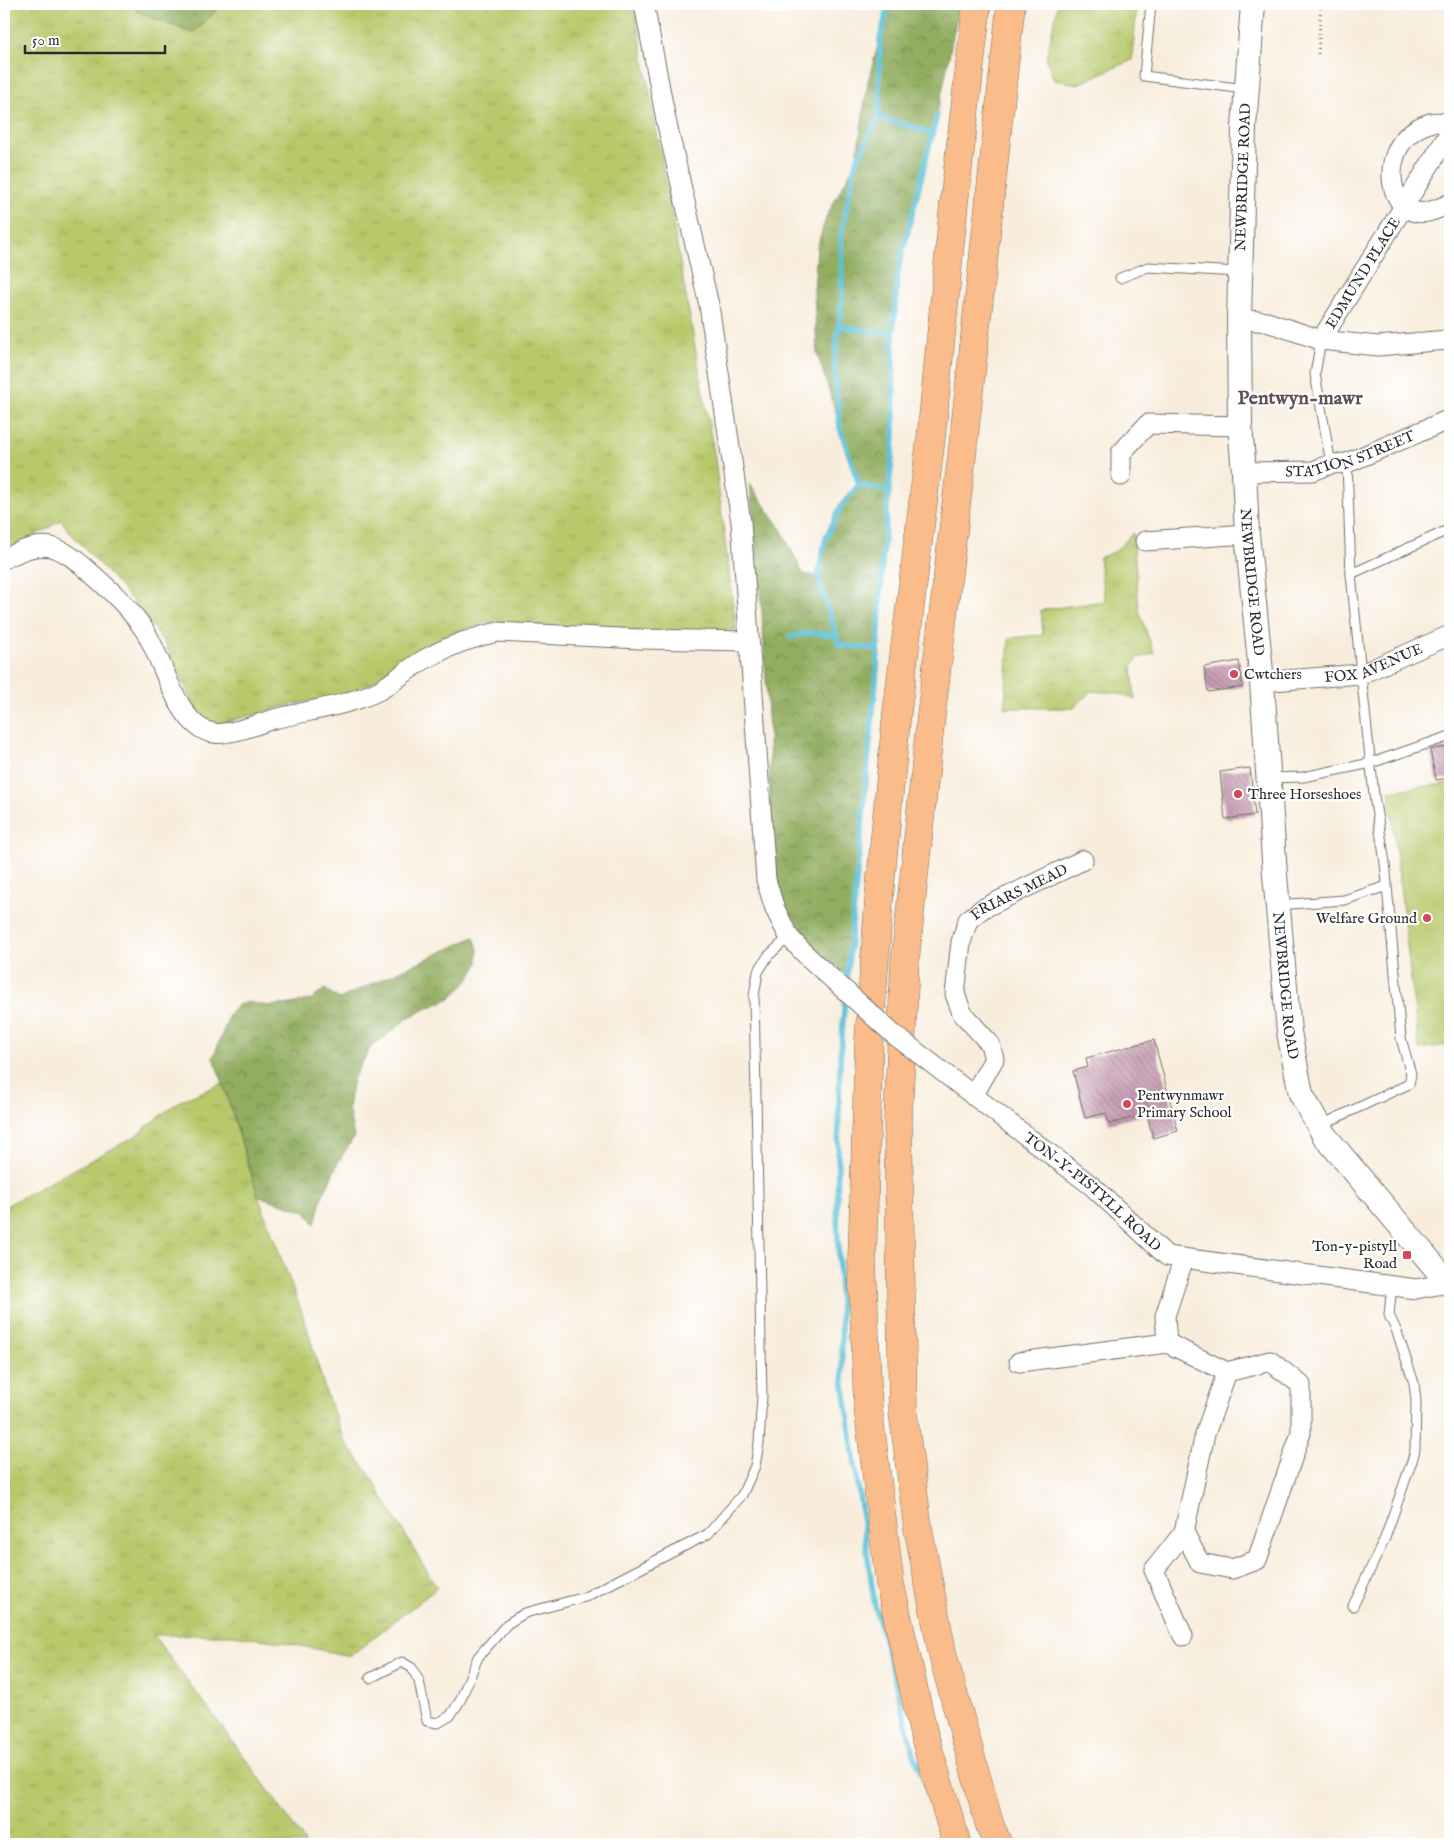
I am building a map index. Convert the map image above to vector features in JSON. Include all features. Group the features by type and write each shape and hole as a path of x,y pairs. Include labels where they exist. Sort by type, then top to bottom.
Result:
{"main road":[{"path":"957,1844 924,1735 890,1584 868,1407 862,1261 869,1039 880,887 898,712 931,438 954,203 977,4"},
{"path":"998,1844 990,1826 943,1656 918,1528 903,1412 898,1120 906,952 1011,4"}],"street":[{"name":"TON-Y-PISTYLL ROAD","path":"644,4 666,120 709,305 741,522 766,880 775,909 789,937 808,958 892,1033 1092,1186 1167,1256 1416,1289 1449,1284"},
{"name":"NEWBRIDGE ROAD","path":"1253,4 1244,127 1239,319 1240,426 1247,534 1262,682 1289,1032 1301,1094 1324,1134 1449,1284"},
{"name":"EDMUND PLACE","path":"1450,125 1442,122 1426,124 1410,132 1397,148 1391,166 1392,186 1405,207 1418,214 1432,212 1450,203"},
{"name":"EDMUND PLACE","path":"1321,340 1450,132"},
{"path":"1239,319 1267,322 1321,340 1378,346 1447,340 1450,338"},
{"name":"STATION STREET","path":"1244,472 1313,471 1339,464 1450,419"},
{"path":"1121,476 1121,453 1148,424 1240,426"},
{"path":"1145,540 1247,534"},
{"path":"4,559 24,549 39,545 55,547 78,562 128,607 146,633 184,712 205,731 221,734 340,704 379,690 426,658 476,636 498,632 649,640 749,641"},
{"name":"FOX AVENUE","path":"1262,682 1361,674 1450,635"},
{"name":"FRIARS MEAD","path":"973,1096 994,1060 990,1044 962,1013 955,994 961,942 968,920 982,909 1083,860"},
{"path":"1167,1343 1165,1316 1184,1258"},
{"path":"1019,1362 1167,1343 1227,1372 1270,1362 1301,1385 1301,1433 1257,1560 1232,1570 1200,1563 1184,1532"},
{"path":"1183,1636 1154,1570 1184,1532 1205,1434 1227,1372"}],"lane":[{"path":"1151,4 1144,76 1247,89"},
{"path":"1120,278 1148,267 1240,272"},
{"path":"1319,1126 1409,1084 1411,1074 1402,1038 1386,867 1375,802 1339,464 1315,374 1321,340"},
{"path":"1351,574 1450,529"},
{"path":"1268,778 1303,777 1371,763 1450,736"},
{"path":"1278,905 1344,900 1387,886"},
{"path":"370,1678 402,1662 412,1668 419,1681 428,1721 438,1723 450,1716 460,1701 478,1657 506,1624 525,1613 585,1597 708,1534 742,1495 755,1466 759,1443 762,1396 754,996 758,972 768,956 789,937"},
{"path":"1353,1606 1385,1538 1415,1450 1416,1401 1414,1383 1397,1332 1389,1315 1392,1286"}],"path":[{"path":"1318,54 1321,4"}],"green space":[{"path":"4,4 134,4 137,12 193,33 223,4 634,4 715,459 736,630 692,634 488,622 451,633 372,683 340,695 281,707 219,724 200,718 165,644 135,603 61,520 4,551"},
{"path":"135,4 223,4 193,33 137,12"},
{"path":"889,4 959,4 943,88 898,270 893,334 894,437 882,563 877,671 847,976 810,943 787,913 779,885 770,818 769,731 762,611 750,484 782,531 803,574 818,576 826,538 841,506 859,485 817,353 814,291 817,248 827,215 856,162 868,82"},
{"path":"1058,4 1137,4 1132,60 1078,84 1054,80 1046,59"},
{"path":"1133,533 1139,611 1154,653 1138,658 1132,666 1135,700 1118,693 1091,691 1074,708 1005,708 1009,638 1043,635 1041,610 1105,601 1099,558 1116,551"},
{"name":"Welfare Ground","path":"1450,783 1450,1045 1419,1049 1389,791"},
{"path":"474,937 478,949 478,963 469,980 450,998 411,1016 371,1047 353,1079 348,1107 354,1137 339,1161 322,1197 315,1224 305,1211 258,1196 223,1083 213,1058 230,1013 238,1005 247,1002 269,1006 291,1004 312,999 325,989 339,999"},
{"path":"223,1083 258,1196 305,1321 326,1393 345,1442 366,1469 437,1588 350,1656 281,1642 232,1635 153,1635 254,1770 306,1844 4,1844 4,1207 134,1137 178,1102"}],"building":[{"path":"1239,661 1243,687 1208,692 1204,667"},
{"path":"1450,746 1450,778 1436,780 1430,750"},
{"path":"1250,768 1255,815 1225,819 1220,772"},
{"path":"1154,1040 1178,1131 1153,1138 1147,1114 1109,1124 1106,1113 1085,1118 1073,1071 1088,1067 1086,1058"}],"waterway":[{"path":"878,649 839,645 818,576 826,538 841,506 859,485 840,428 834,363 842,301 841,235 856,162 879,117 880,39 889,4"},
{"path":"846,985 877,671 882,563 894,437 893,334 898,270 937,115"},
{"path":"879,117 932,133"},
{"path":"838,326 893,334"},
{"path":"859,485 889,491"},
{"path":"790,637 811,633 836,635"},
{"path":"845,997 840,1061 837,1212 843,1379 874,1601 914,1754 925,1783"}],"place":[{"name":"Cwtchers","path":"1234,674"},
{"name":"Three Horseshoes","path":"1238,794"},
{"name":"Welfare Ground","path":"1427,918"},
{"name":"Pentwynmawr Primary School","path":"1127,1104"},
{"name":"Ton-y-pistyll Road","path":"1407,1255"}],"district":[{"name":"Pentwyn-mawr","path":"1300,398"}]}
